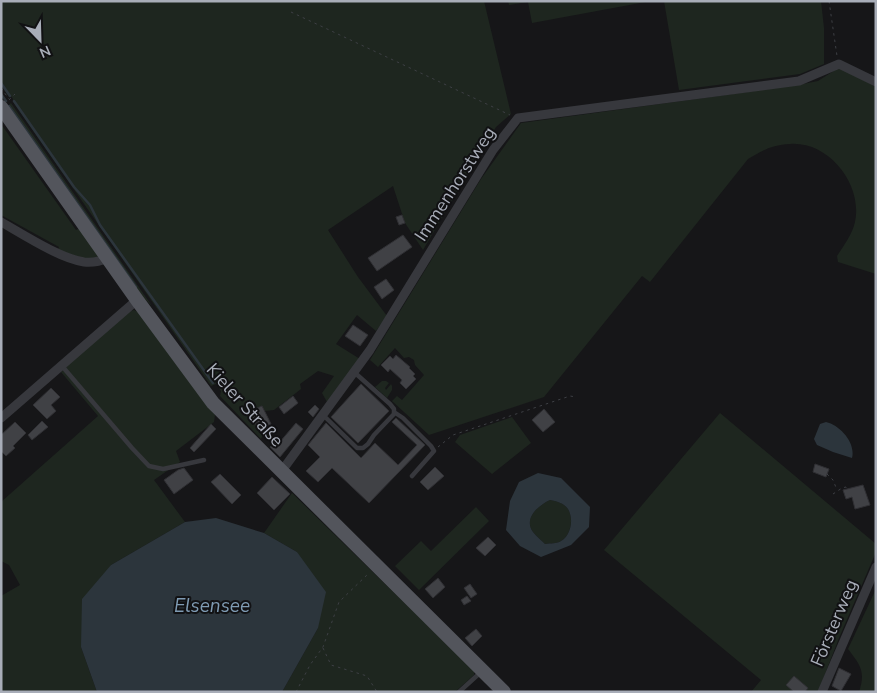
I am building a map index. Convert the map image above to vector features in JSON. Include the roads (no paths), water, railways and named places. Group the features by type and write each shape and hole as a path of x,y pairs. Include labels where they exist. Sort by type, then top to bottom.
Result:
{"main road":[{"name":"Kieler Straße","path":"1,107 137,300 214,403 281,472 504,692"}],"street":[{"name":"Immenhorstweg","path":"281,472 370,350 493,150 518,118 799,81 838,64 876,82"},
{"path":"1,222 54,251 85,262 100,261 108,258"},
{"path":"1,418 137,300"},
{"name":"Försterweg","path":"822,692 876,566"}],"lane":[{"path":"61,365 149,466 162,469 204,460"},
{"path":"354,372 390,404 394,412 403,418 434,451 412,476"},
{"path":"323,415 357,448 363,448 394,412"},
{"path":"459,692 482,671"}],"water":[{"path":"826,422 837,427 846,436 852,446 852,458 817,445 814,439 820,424"},
{"path":"538,473 561,478 590,507 589,527 571,545 541,557 520,546 506,530 510,501 519,482","holes":["550,500 562,504 568,509 571,522 567,535 561,541 545,544 533,532 530,522 537,509"]},
{"name":"Elsensee","path":"216,518 264,533 297,552 326,592 318,628 282,692 97,692 81,647 82,599 111,565 185,522"}],"waterway":[{"path":"1,83 10,96"},
{"path":"1,94 6,101"},
{"path":"14,101 74,187 90,205 100,225 213,383"},
{"path":"9,106 136,287"}]}
